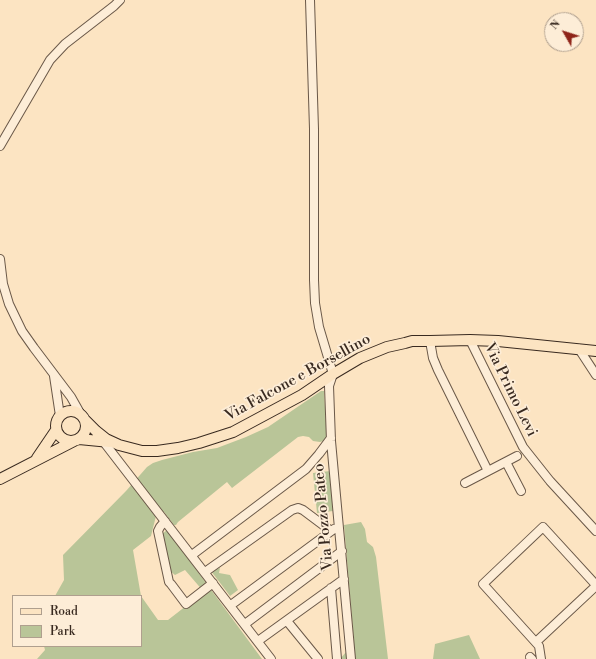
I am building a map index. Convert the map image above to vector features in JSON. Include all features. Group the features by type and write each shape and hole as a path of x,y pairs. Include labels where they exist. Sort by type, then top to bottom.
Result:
{"main road":[{"name":"Via Falcone e Borsellino","path":"76,440 108,441 127,448 142,451 157,451 199,443 233,432 302,395 360,358 387,347 412,341 498,341 596,351"},
{"path":"0,479 76,440 85,433 86,428 83,417 72,411 68,411 57,420 56,430 61,438 69,441 76,440"},
{"name":"Via Falcone e Borsellino","path":"83,417 108,441"},
{"path":"36,460 56,430"}],"street":[{"path":"1,144 50,60 65,44 120,0"},
{"path":"310,0 314,128 315,303 319,327 333,374"},
{"path":"0,259 3,284 8,304 22,331 71,397 83,417"},
{"name":"Via Primo Levi","path":"470,340 526,452 596,531"},
{"path":"430,341 433,358 438,370 488,471"},
{"path":"579,349 596,375"},
{"name":"Via Pozzo Pateo","path":"333,374 329,386 331,438 351,659"},
{"path":"54,375 60,416"},
{"path":"192,555 306,469 331,438"},
{"path":"108,441 165,521 271,659"},
{"path":"465,483 517,456"},
{"path":"506,462 521,491"},
{"path":"205,572 292,510 298,508 303,510 331,531"},
{"path":"165,521 158,531 169,582 186,604 213,582"},
{"path":"230,605 339,525"},
{"path":"536,642 596,586 542,527 483,584 536,642 539,646 540,659"},
{"path":"245,624 342,551"},
{"path":"258,641 344,579"},
{"name":"Via Pozzo Pateo","path":"331,588 337,659"},
{"path":"287,620 318,659"}],"green space":[{"path":"321,391 324,391 327,440 320,442 313,441 309,437 298,437 232,488 227,482 176,525 174,525 164,512 156,516 151,536 133,550 141,595 56,595 64,580 63,555 126,491 147,467 162,460 193,452 217,448 246,437 268,427"},
{"path":"330,471 333,511 317,513 313,473"},
{"path":"361,522 365,529 367,542 373,547 376,557 388,659 340,659 354,643 344,525"},
{"path":"167,530 262,659 37,659 45,650 44,647 142,647 142,597 158,620 168,620 204,592 185,570 175,575 169,570 162,534"},
{"path":"220,568 219,573 230,575 238,590 230,596 211,571"},
{"path":"469,635 480,659 433,659 435,644"}]}
